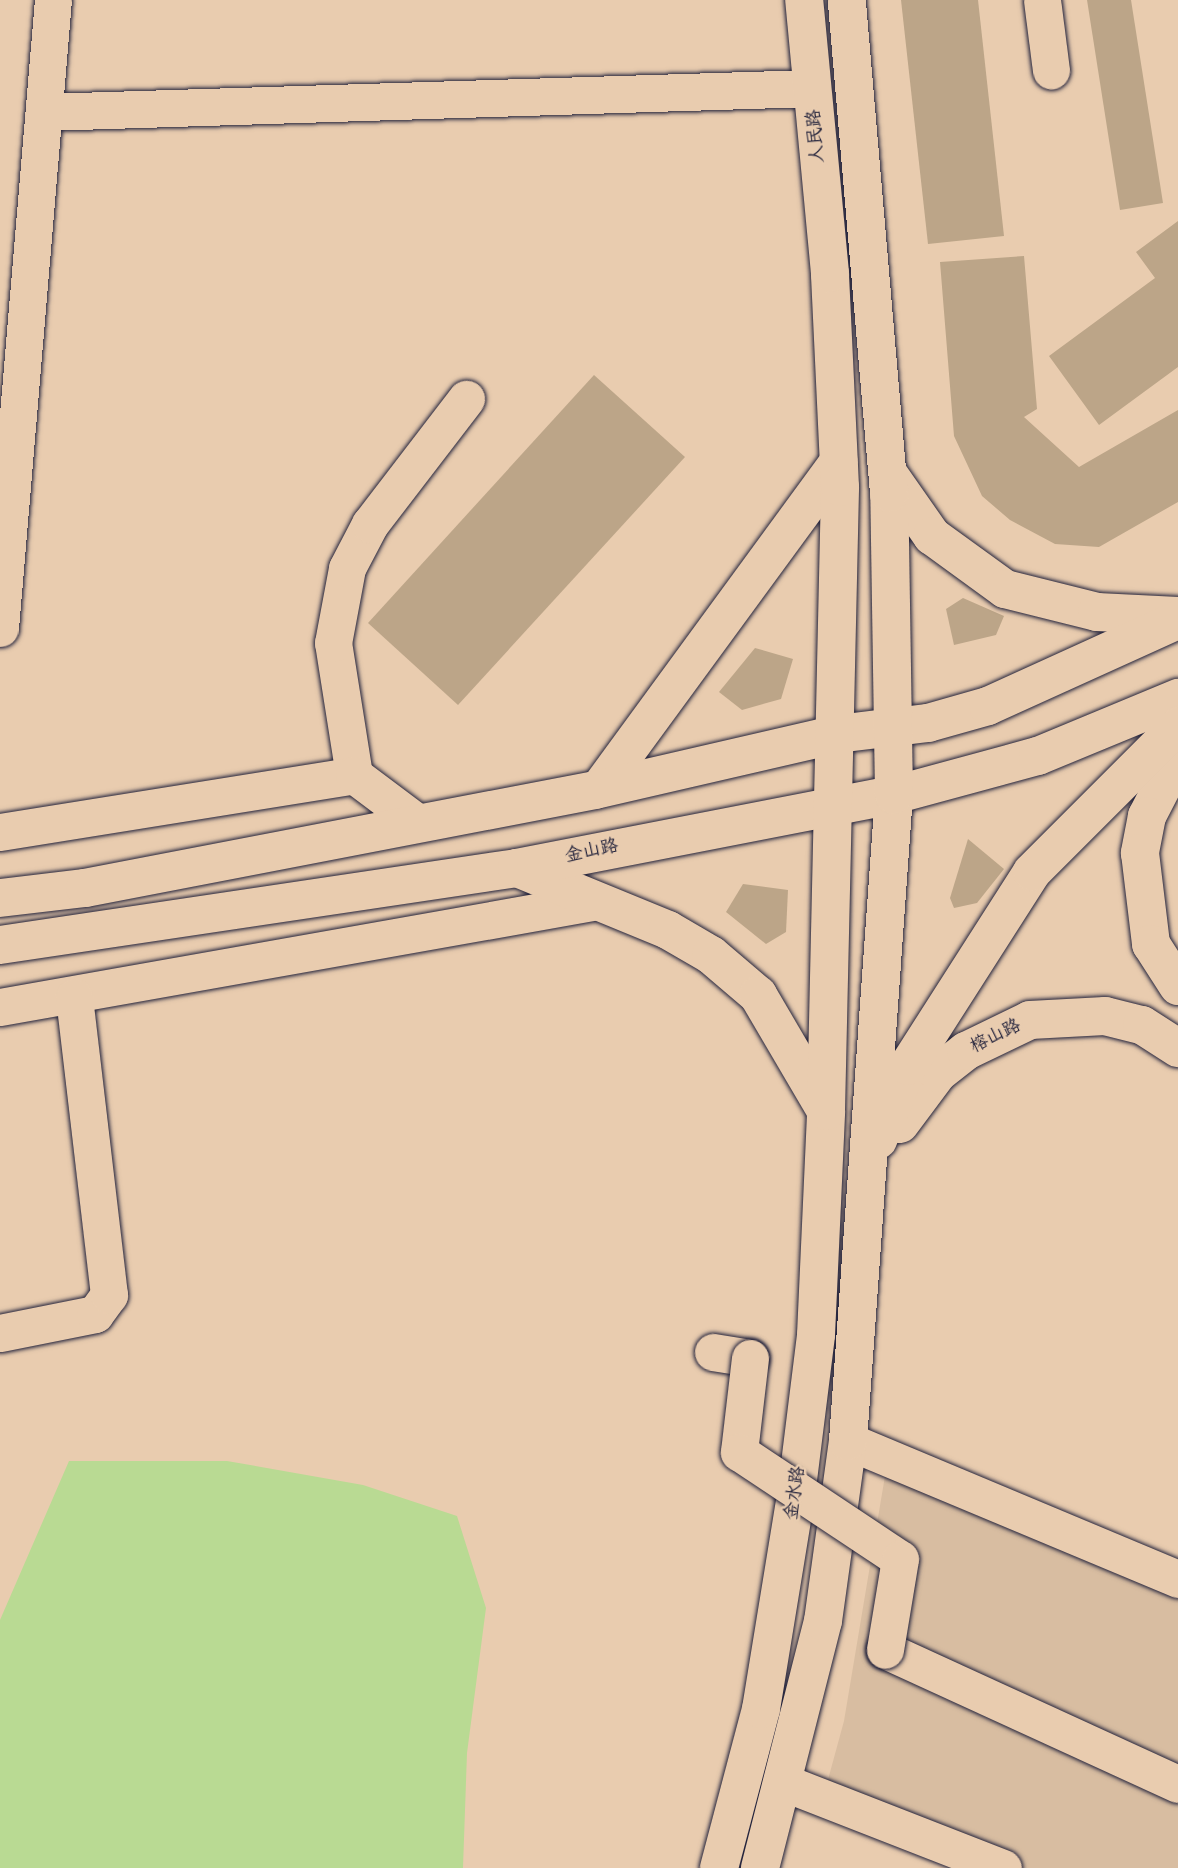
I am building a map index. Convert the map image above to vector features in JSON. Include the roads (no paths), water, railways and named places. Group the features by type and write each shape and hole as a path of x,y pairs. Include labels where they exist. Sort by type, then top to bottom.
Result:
{"main road":[{"name":"人民路","path":"804,0 830,273 839,462 837,734"},
{"path":"760,1868 785,1783 823,1621 848,1441 894,795 888,473 873,269 847,0"},
{"path":"600,788 839,462"},
{"path":"888,473 932,536 1005,589 1097,612 1178,618"},
{"path":"0,898 85,888 600,788 837,734 891,731 988,706 1178,618"},
{"path":"865,1174 908,1066 1031,872 1175,708"},
{"name":"金山路","path":"0,945 517,868 836,804 894,795 1038,756 1175,708"},
{"name":"金水路","path":"719,1868 761,1709 796,1496 816,1335 826,1111 837,734"},
{"path":"1178,756 1147,816 1140,853 1148,932 1178,986"},
{"path":"517,868 679,936 758,995 826,1111"},
{"name":"榕山路","path":"865,1174 938,1073 966,1051 1030,1020 1105,1016 1142,1025 1178,1048"}],"street":[{"path":"0,628 53,0"},
{"path":"1042,0 1051,70"},
{"path":"44,112 812,88"},
{"path":"418,823 354,775 333,643 347,568 370,524 466,399"},
{"path":"0,832 354,775"},
{"path":"0,1007 74,997 598,901"},
{"path":"0,1333 95,1314 109,1295 74,997"},
{"path":"713,1352 750,1358 740,1452 900,1559 885,1650 1178,1784"},
{"path":"848,1441 1178,1579"},
{"path":"785,1783 1003,1868"}]}
